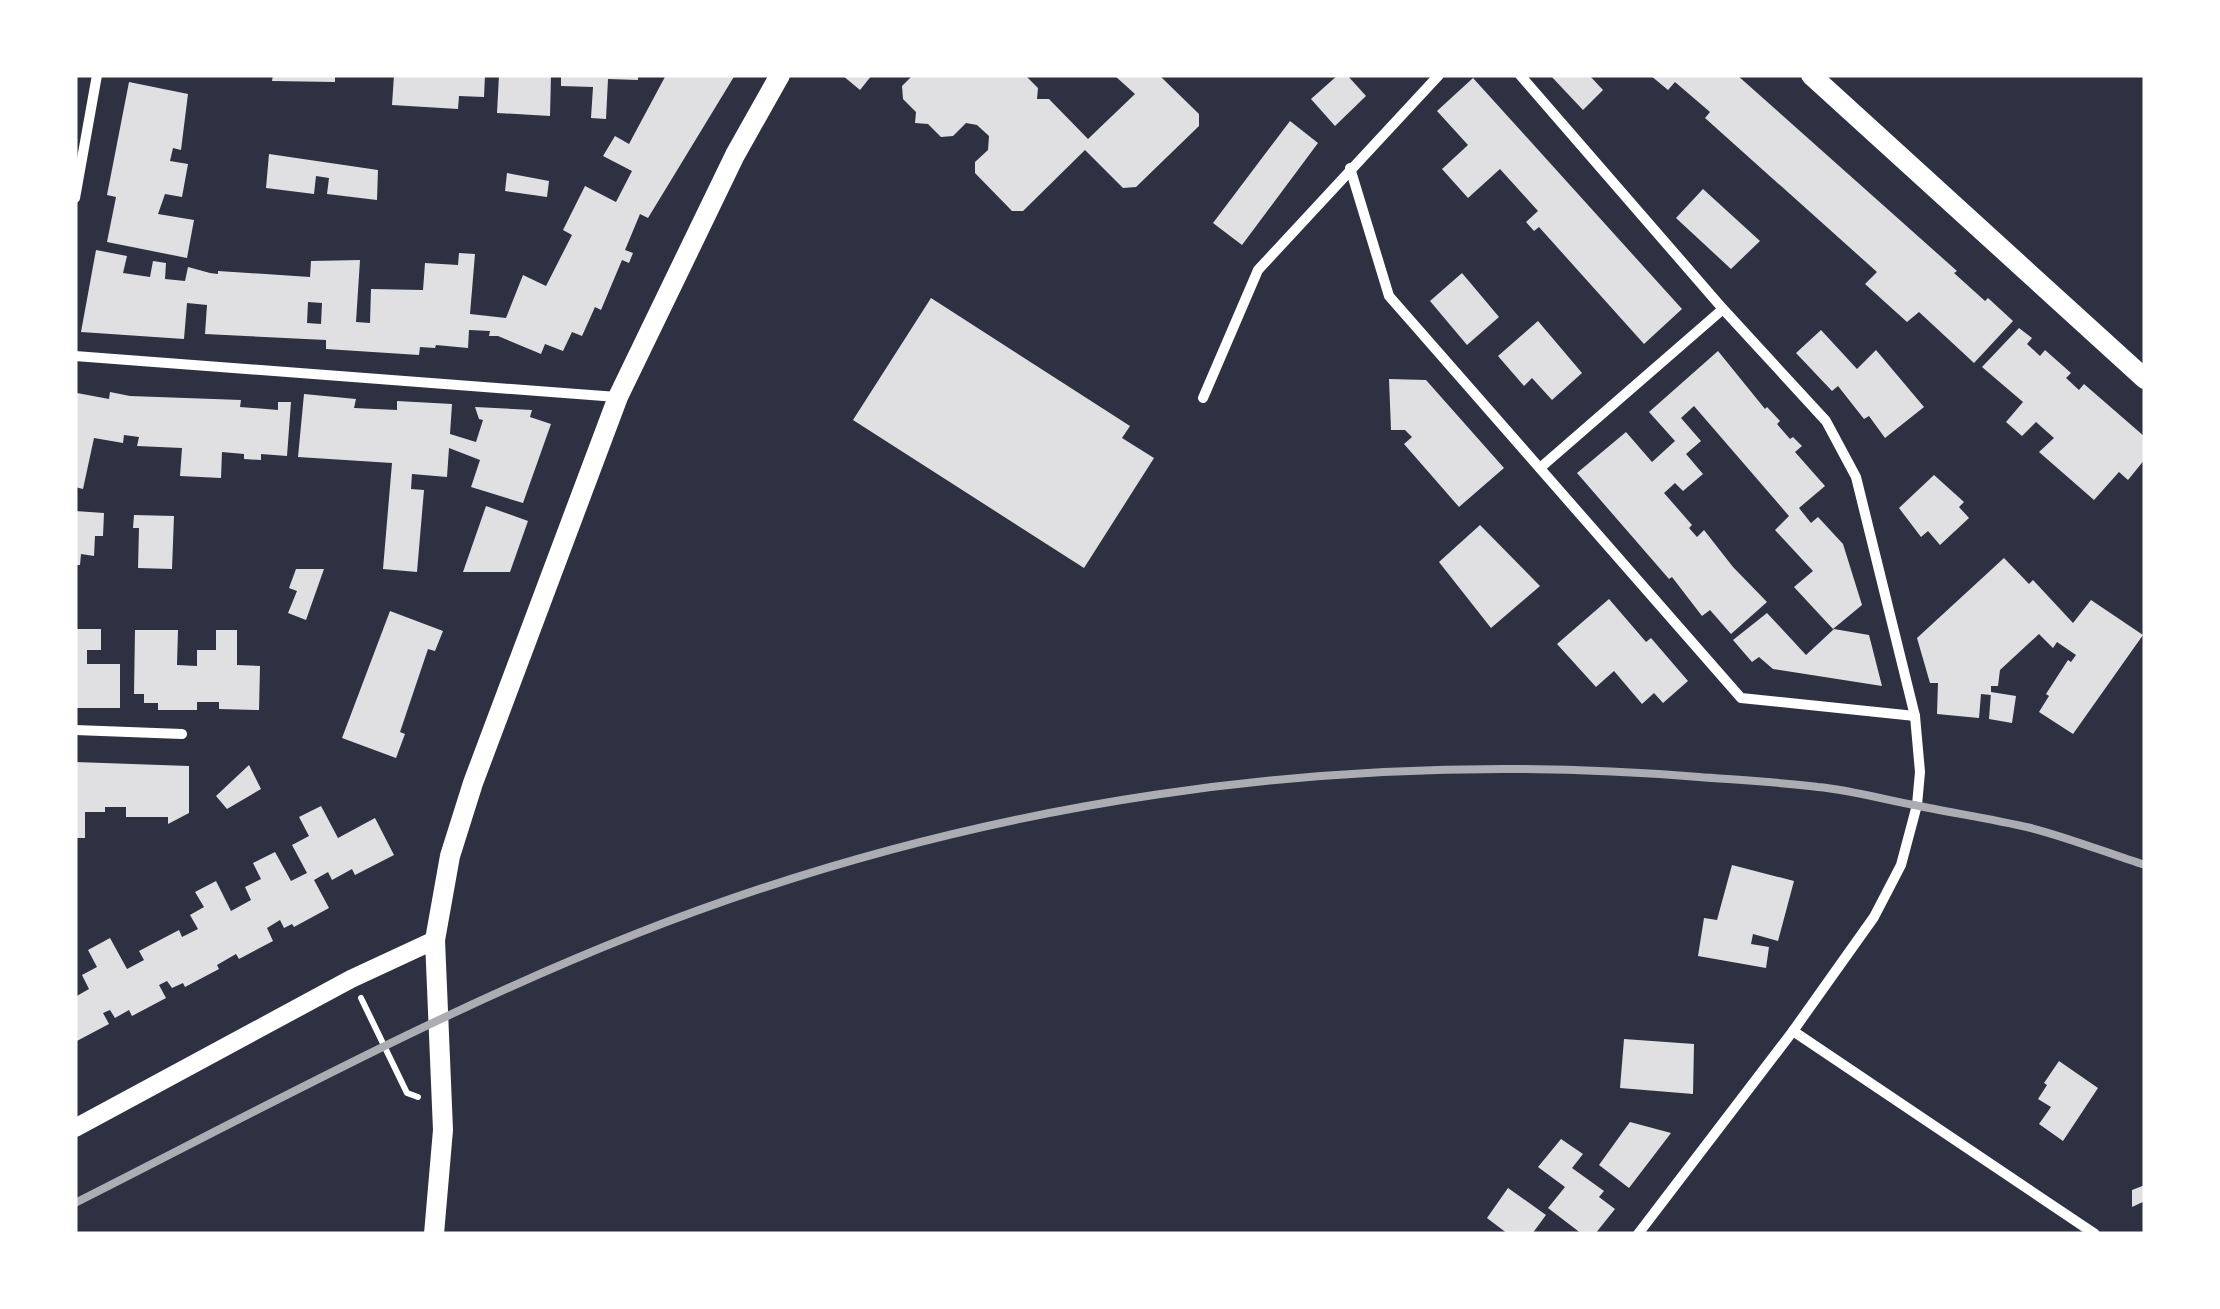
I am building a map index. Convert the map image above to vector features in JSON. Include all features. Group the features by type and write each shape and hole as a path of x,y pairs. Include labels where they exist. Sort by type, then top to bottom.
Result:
{"main road":[{"path":"434,1234 443,1130 435,940 450,856 473,782 618,397 736,155 780,75"},
{"path":"1811,75 2145,379"}],"street":[{"path":"75,198 97,75"},
{"path":"1203,398 1258,270 1440,75"},
{"path":"1520,75 1826,421 1856,477 1915,716 1917,806 1901,865 1874,917 1793,1031 1638,1234"},
{"path":"1350,168 1389,296 1741,698 1915,716"},
{"path":"1540,468 1723,309"},
{"path":"75,356 618,397"},
{"path":"75,730 182,734"},
{"path":"75,1128 351,979 435,940"},
{"path":"1793,1031 2095,1234"}],"path":[{"path":"351,979 407,1093 442,1107"}],"building":[{"path":"273,75 335,75 335,82 272,81"},
{"path":"394,75 485,75 484,97 459,96 458,109 392,105"},
{"path":"499,75 551,75 550,116 497,113"},
{"path":"561,75 638,75 638,80 608,79 606,119 591,118 593,87 561,86"},
{"path":"666,75 735,75 648,218 640,214 625,250 633,253 629,263 622,260 601,310 595,307 582,336 572,332 563,351 545,344 541,354 489,336 490,331 469,330 468,348 420,347 419,355 326,349 326,340 205,334 207,305 187,303 184,339 81,332 96,250 127,256 123,273 150,277 153,261 166,263 165,279 185,281 188,267 218,274 310,277 311,261 360,260 356,322 370,323 371,289 423,290 425,263 458,265 459,253 475,254 470,314 506,318 523,275 546,286 572,235 563,230 585,186 616,202 632,171 603,156 615,136 629,144","holes":["308,302 322,303 321,324 307,323"]},
{"path":"842,75 872,75 860,90"},
{"path":"913,75 1025,75 1038,88 1037,99 1049,99 1088,139 1135,94 1114,75 1159,75 1199,114 1199,126 1136,187 1123,188 1085,150 1023,211 1012,211 975,173 975,162 988,150 989,136 977,125 966,123 953,136 941,137 928,124 915,123 916,112 903,99 902,86"},
{"path":"1338,75 1347,75 1366,96 1335,126 1311,99"},
{"path":"1550,75 1589,75 1603,90 1583,110"},
{"path":"1650,75 1737,75 1957,271 1954,273 1985,301 1988,298 2013,321 1974,363 1919,312 1907,322 1865,284 1877,272 1705,118 1710,112 1675,82 1668,90"},
{"path":"1473,78 1682,309 1644,344 1539,227 1534,231 1526,222 1538,211 1500,169 1468,198 1442,169 1468,145 1437,111"},
{"path":"129,82 188,94 181,150 173,148 170,161 188,164 182,197 165,194 158,214 194,220 187,258 107,242 116,197 107,195"},
{"path":"1290,121 1318,143 1242,245 1213,223"},
{"path":"269,154 378,170 377,200 327,194 329,178 316,176 314,194 266,188"},
{"path":"507,173 549,181 547,197 505,191"},
{"path":"1703,189 1760,241 1731,269 1676,218"},
{"path":"1462,273 1499,317 1467,345 1430,301"},
{"path":"931,298 1130,426 1122,438 1154,458 1084,568 853,420"},
{"path":"1538,321 1582,373 1552,400 1532,378 1524,386 1498,356"},
{"path":"2019,328 2032,338 2027,344 2040,356 2045,350 2071,373 2066,378 2079,390 2084,384 2145,437 2145,459 2128,480 2119,472 2094,500 2039,452 2054,438 2036,422 2022,436 2006,422 2023,402 1982,367"},
{"path":"1821,330 1857,369 1876,350 1924,407 1885,438 1838,386 1832,391 1796,353"},
{"path":"1718,351 1765,409 1780,421 1777,424 1790,439 1793,437 1802,446 1795,452 1825,486 1799,508 1811,523 1818,517 1843,544 1862,605 1833,629 1794,587 1813,571 1775,530 1789,516 1694,406 1681,418 1701,441 1686,454 1703,474 1683,491 1675,483 1664,493 1692,525 1689,528 1697,537 1704,530 1767,602 1731,634 1710,610 1702,616 1672,577 1669,579 1577,473 1626,432 1652,462 1675,441 1649,412"},
{"path":"1389,379 1426,380 1504,468 1459,507 1404,444 1412,437 1405,430 1391,430"},
{"path":"110,392 241,400 240,407 278,410 278,402 291,402 287,456 261,454 261,460 244,459 244,454 222,452 221,478 180,476 182,448 137,446 139,437 124,435 123,443 94,438 83,489 75,487 77,393 109,399"},
{"path":"304,394 356,399 354,408 397,410 397,401 452,404 450,434 476,442 483,420 475,407 532,410 530,417 551,424 523,503 471,487 480,460 449,448 447,477 412,474 411,489 424,490 417,572 383,569 392,463 298,457"},
{"path":"1934,475 1964,502 1959,507 1969,518 1940,545 1928,531 1921,537 1899,508"},
{"path":"486,506 528,521 510,572 463,572"},
{"path":"75,511 104,513 103,536 95,536 94,556 81,554 80,565 75,565"},
{"path":"134,515 174,516 172,569 138,568 139,528 133,528"},
{"path":"1480,525 1540,586 1491,628 1439,562"},
{"path":"2004,558 2029,584 2033,580 2073,623 2091,600 2143,635 2073,734 2039,712 2068,660 2071,662 2076,655 2057,642 2053,648 2039,634 2000,670 1998,686 1991,686 1991,695 1981,694 1979,718 1937,714 1938,683 1930,683 1917,638"},
{"path":"296,569 324,569 306,620 288,613 297,591 289,588"},
{"path":"1609,599 1646,642 1651,638 1688,681 1663,703 1654,693 1642,704 1614,671 1596,687 1557,644"},
{"path":"390,611 443,631 435,651 428,649 400,732 405,734 396,758 342,738"},
{"path":"1767,613 1806,655 1834,629 1869,635 1882,686 1773,669 1759,657 1752,662 1733,640"},
{"path":"75,629 101,629 101,650 87,650 87,664 120,664 120,708 75,708"},
{"path":"135,630 178,630 177,665 197,666 197,650 216,650 216,630 237,630 237,665 260,666 259,710 219,709 219,702 197,702 197,710 158,710 158,703 144,703 144,694 134,694"},
{"path":"1991,692 2016,696 2012,723 1989,719"},
{"path":"75,762 189,766 189,813 168,824 168,817 126,817 126,807 105,807 105,812 85,812 85,838 75,838"},
{"path":"249,765 261,789 227,809 216,796"},
{"path":"321,806 338,838 375,818 394,855 355,875 352,869 332,880 328,872 314,880 329,908 294,927 292,924 284,928 280,920 267,928 273,941 239,959 236,954 217,965 219,969 185,987 183,983 172,988 167,981 159,985 166,998 132,1016 129,1010 115,1018 110,1010 103,1013 109,1024 75,1042 75,997 89,989 82,975 97,967 88,950 110,938 127,969 144,960 139,951 179,930 182,937 198,929 190,915 204,907 195,892 216,881 231,911 251,900 245,887 261,879 253,863 275,852 291,881 307,873 292,845 309,836 299,817"},
{"path":"1732,865 1794,881 1778,941 1753,934 1751,944 1769,947 1766,968 1698,956 1704,918 1717,920"},
{"path":"1624,1039 1694,1044 1693,1094 1620,1088"},
{"path":"2059,1061 2098,1088 2063,1141 2039,1124 2051,1107 2038,1099"},
{"path":"1630,1122 1671,1133 1629,1188 1599,1165"},
{"path":"1561,1139 1583,1154 1572,1168 1604,1191 1599,1197 1615,1209 1595,1234 1582,1234 1548,1208 1565,1187 1538,1167"},
{"path":"2145,1185 2145,1201 2132,1207 2132,1190"},
{"path":"1508,1188 1546,1215 1532,1234 1508,1234 1487,1218"}],"railway":[{"path":"75,1203 421,1029 633,935 761,889 892,850 1024,818 1157,794 1292,778 1427,770 1563,770 1744,780 1842,790 2017,825 2145,865"}]}
